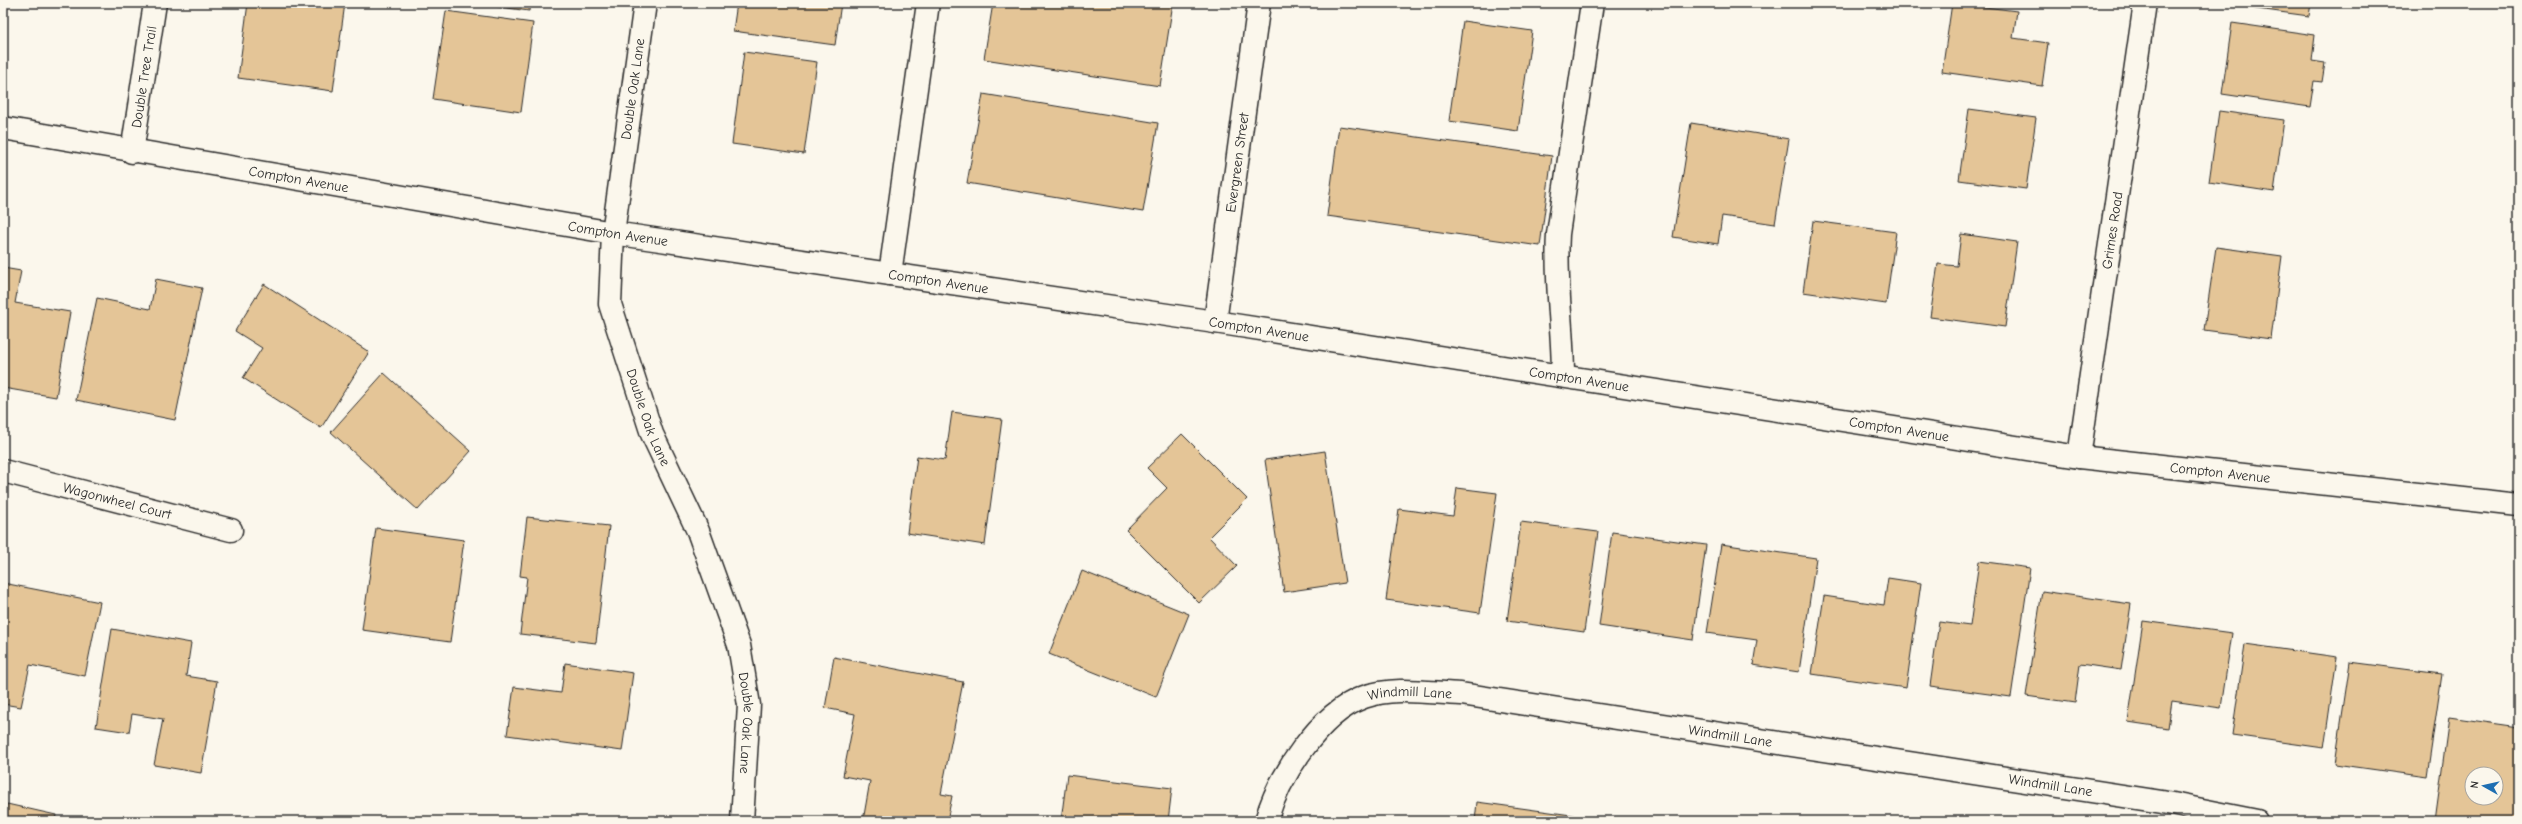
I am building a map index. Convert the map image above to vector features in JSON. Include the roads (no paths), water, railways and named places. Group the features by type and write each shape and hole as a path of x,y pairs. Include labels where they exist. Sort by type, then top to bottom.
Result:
{"street":[{"name":"Double Tree Trail","path":"132,152 155,3"},
{"name":"Double Oak Lane","path":"645,3 613,233 610,304 652,434 698,531 739,644 749,705 742,821"},
{"path":"890,274 928,3"},
{"name":"Evergreen Street","path":"1215,322 1260,3"},
{"path":"1563,376 1562,328 1556,270 1558,234 1592,3"},
{"name":"Grimes Road","path":"2079,457 2145,3"},
{"name":"Compton Avenue","path":"3,128 132,152 613,233 1215,322 2079,457 2519,505"},
{"name":"Wagonwheel Court","path":"3,471 231,530"},
{"name":"Windmill Lane","path":"1266,821 1272,800 1286,772 1318,730 1340,711 1363,697 1394,691 1461,694 2162,802 2256,821"}]}
